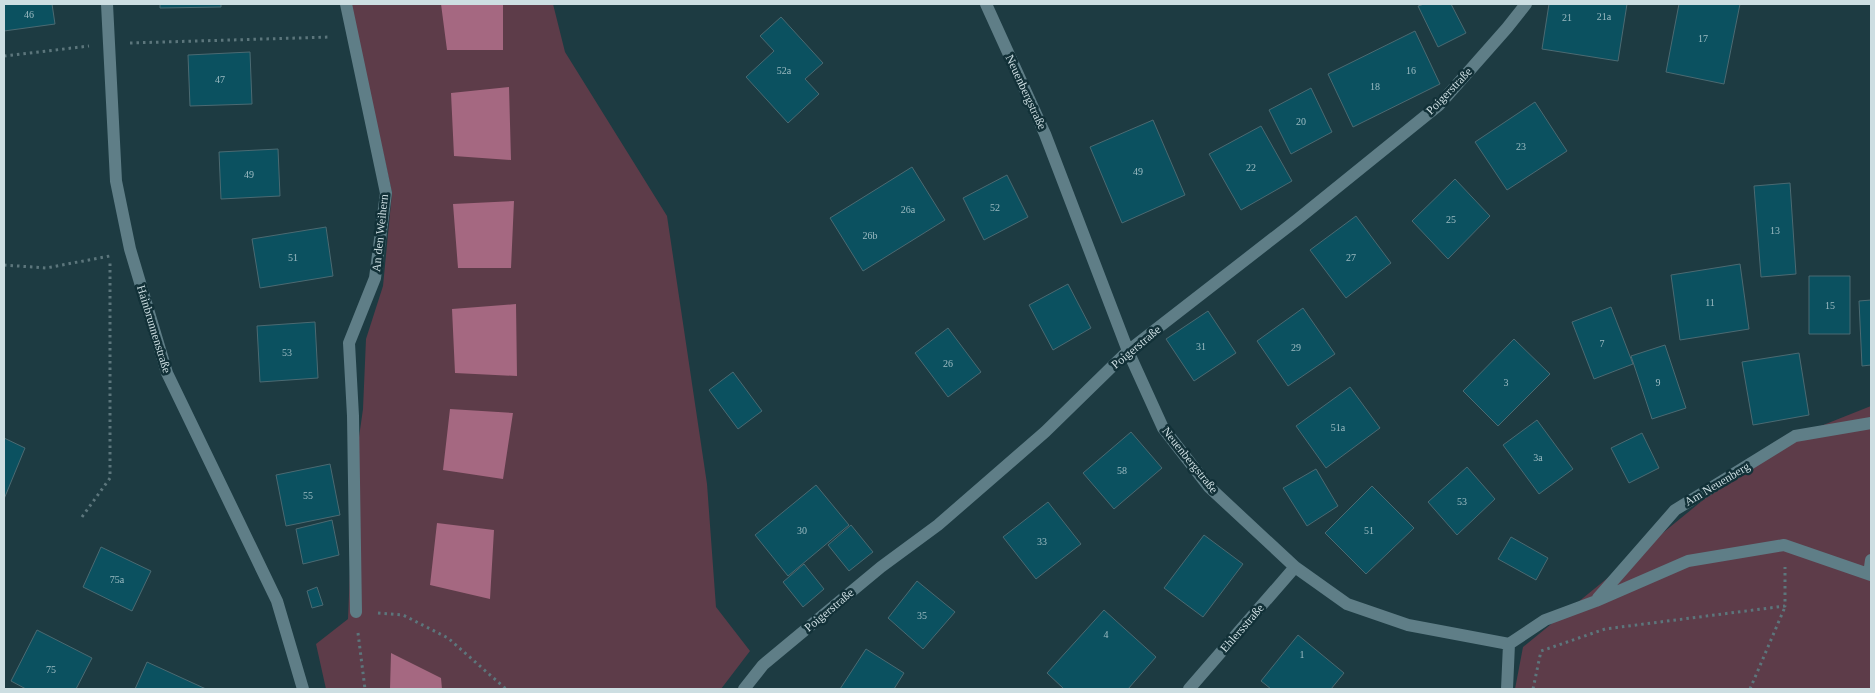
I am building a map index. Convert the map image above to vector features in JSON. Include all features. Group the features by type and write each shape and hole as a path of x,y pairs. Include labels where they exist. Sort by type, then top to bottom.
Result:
{"street":[{"name":"Hainbrunnenstraße","path":"107,4 116,181 130,249 167,373 277,601 303,689"},
{"name":"An den Weihern","path":"346,4 386,193 375,278 349,343 353,416 356,612"},
{"name":"Neuenbergstraße","path":"986,4 1045,134 1128,351 1162,428 1209,487 1295,568 1347,604 1408,626 1509,644"},
{"name":"Poigerstraße","path":"744,689 763,665 880,567 938,525 1045,432 1128,351 1305,213 1439,105 1526,4"},
{"name":"Am Neuenberg","path":"1596,601 1675,510 1795,436 1871,423"},
{"name":"Am Neuenberg","path":"1509,644 1545,620 1596,601 1688,561 1784,545 1870,574 1871,560"},
{"name":"Ehlersstraße","path":"1189,689 1295,568"},
{"path":"1507,689 1509,644"}],"path":[{"path":"4,56 108,43 352,37"},
{"path":"4,265 46,268 110,256 110,478 82,517"},
{"path":"1750,689 1785,606 1784,545"},
{"path":"1533,689 1541,652 1606,629 1785,606"},
{"path":"365,689 356,612 403,615 448,638 506,689"}],"shaded area":[{"path":"350,4 553,4 565,52 667,216 707,484 716,607 750,651 721,689 326,689 316,644 348,619 354,472 363,409 366,339 383,286 392,193"},
{"path":"441,4 503,4 503,50 447,50"},
{"path":"509,87 511,160 454,156 451,93"},
{"path":"514,201 511,268 458,268 453,204"},
{"path":"516,304 517,376 455,373 452,309"},
{"path":"1871,406 1871,689 1515,689 1523,647 1768,447"},
{"path":"450,409 513,413 503,479 443,470"},
{"path":"437,523 494,530 490,599 430,585"},
{"path":"391,653 441,678 442,689 390,689"}],"building":[{"path":"4,4 52,4 55,24 4,31"},
{"path":"160,4 221,4 221,7 160,8"},
{"path":"1424,4 1451,4 1466,33 1438,47 1418,6"},
{"path":"1549,4 1627,4 1618,61 1542,49"},
{"path":"1679,4 1740,4 1724,84 1666,72"},
{"path":"781,17 823,63 805,79 819,94 788,123 746,77 774,51 760,36"},
{"path":"1415,31 1440,84 1353,127 1328,74"},
{"path":"250,52 252,104 190,106 188,55"},
{"path":"1311,88 1332,132 1291,154 1269,110"},
{"path":"1535,102 1567,151 1507,190 1475,142"},
{"path":"1153,120 1185,195 1122,223 1090,147"},
{"path":"1261,126 1292,181 1241,210 1209,154"},
{"path":"278,149 280,196 221,199 219,152"},
{"path":"912,167 945,220 863,271 830,218"},
{"path":"1007,175 1028,217 984,240 963,198"},
{"path":"1455,179 1490,216 1448,259 1412,221"},
{"path":"1790,183 1796,274 1761,277 1754,186"},
{"path":"1356,216 1391,263 1346,298 1310,250"},
{"path":"326,227 333,276 260,288 252,239"},
{"path":"1740,264 1749,329 1680,340 1671,275"},
{"path":"1809,276 1850,276 1850,334 1809,334"},
{"path":"1068,284 1091,328 1053,350 1029,305"},
{"path":"1871,300 1871,365 1862,366 1859,301"},
{"path":"1611,307 1633,364 1594,379 1572,322"},
{"path":"1303,308 1335,354 1288,386 1257,341"},
{"path":"1208,311 1236,353 1194,381 1166,339"},
{"path":"315,322 318,378 260,382 257,326"},
{"path":"948,328 981,372 948,397 915,353"},
{"path":"1514,339 1550,374 1498,426 1463,391"},
{"path":"1665,345 1686,408 1652,419 1631,356"},
{"path":"1799,353 1809,415 1753,425 1742,362"},
{"path":"733,372 762,411 738,429 709,390"},
{"path":"1350,387 1380,428 1326,468 1296,426"},
{"path":"1537,420 1573,469 1539,494 1503,445"},
{"path":"1131,432 1162,468 1114,509 1083,473"},
{"path":"1642,433 1659,468 1629,483 1611,448"},
{"path":"4,438 25,448 4,499"},
{"path":"330,464 340,515 286,526 276,475"},
{"path":"1467,467 1495,499 1457,535 1428,502"},
{"path":"1316,469 1338,506 1307,526 1283,488"},
{"path":"816,485 849,525 788,576 755,535"},
{"path":"1372,486 1414,528 1366,574 1325,533"},
{"path":"1048,502 1081,544 1036,579 1003,537"},
{"path":"332,520 339,555 303,564 296,529"},
{"path":"851,525 873,552 849,571 828,545"},
{"path":"1204,535 1243,564 1203,617 1164,588"},
{"path":"1511,537 1548,558 1536,580 1498,559"},
{"path":"101,547 151,571 132,611 83,587"},
{"path":"804,564 824,589 803,607 783,582"},
{"path":"917,581 955,612 923,649 888,618"},
{"path":"317,587 323,605 312,608 307,591"},
{"path":"1104,610 1156,657 1128,689 1064,689 1047,673"},
{"path":"37,630 92,658 76,689 26,689 11,681"},
{"path":"1298,635 1344,673 1331,689 1271,689 1261,681"},
{"path":"866,649 904,673 894,689 840,689"},
{"path":"147,662 206,689 135,689"}]}
